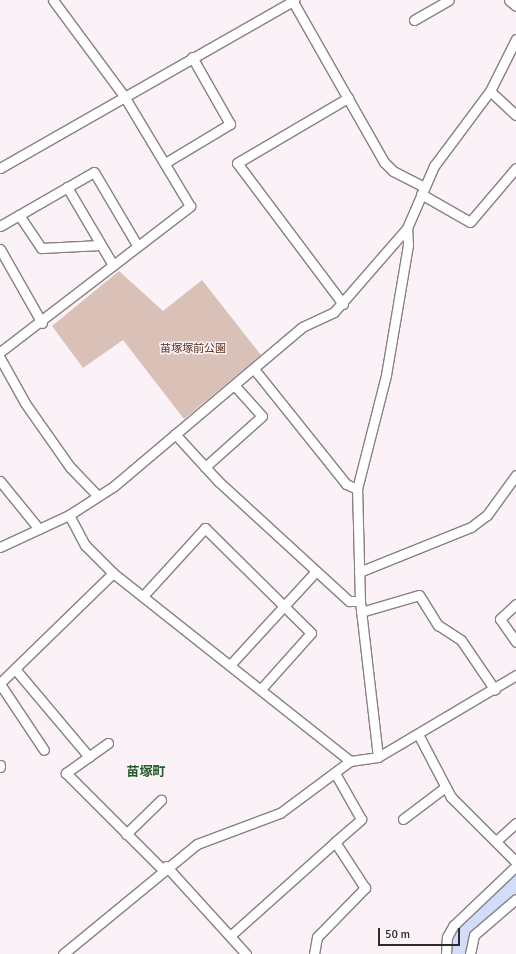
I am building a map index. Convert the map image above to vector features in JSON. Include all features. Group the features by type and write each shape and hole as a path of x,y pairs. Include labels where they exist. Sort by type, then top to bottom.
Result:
{"street":[{"path":"0,352 42,323 137,246 190,206 124,96 53,0"},
{"path":"0,168 293,0 384,162 393,171 470,222 516,168"},
{"path":"414,20 449,0"},
{"path":"509,0 516,6"},
{"path":"0,547 70,515 98,496 235,386 302,327 343,304 407,228 422,190 490,91 516,39"},
{"path":"165,163 230,124 192,57"},
{"path":"490,91 516,115"},
{"path":"343,304 237,163 348,98"},
{"path":"0,226 94,172 137,246"},
{"path":"67,187 113,265"},
{"path":"19,215 41,248 101,245"},
{"path":"378,756 360,612 357,489 386,375 408,244 407,228"},
{"path":"0,249 42,323"},
{"path":"1,363 70,467 98,496"},
{"path":"254,369 346,484 357,489"},
{"path":"205,467 262,416 235,386"},
{"path":"175,434 205,467 349,601 360,601"},
{"path":"359,572 470,527 487,515 516,475"},
{"path":"0,481 39,529"},
{"path":"70,515 85,545 113,573 261,689 350,762"},
{"path":"143,596 205,528 283,607 311,633 261,689"},
{"path":"230,665 316,571"},
{"path":"44,750 0,683 113,573"},
{"path":"360,612 419,596 438,625 461,640 495,690"},
{"path":"516,604 500,619 516,642"},
{"path":"15,669 89,757"},
{"path":"63,954 164,868 197,844 280,812 350,762 378,756 495,690 516,675"},
{"path":"22,734 30,729"},
{"path":"418,734 444,788 516,862"},
{"path":"108,743 66,773 126,834 164,868 246,954"},
{"path":"230,936 361,819 335,773"},
{"path":"403,820 444,788"},
{"path":"126,834 161,800"},
{"path":"496,841 516,823"},
{"path":"314,954 317,937 365,888 335,842"},
{"path":"446,954 447,937 453,926 516,866"},
{"path":"470,954 474,935 516,899"}],"green space":[{"name":"苗塚塚前公園","path":"119,271 163,311 202,280 261,355 184,419 123,340 83,368 52,326"}],"waterway":[{"path":"458,954 458,936 516,882"}],"district":[{"name":"苗塚町","path":"146,772"}]}
